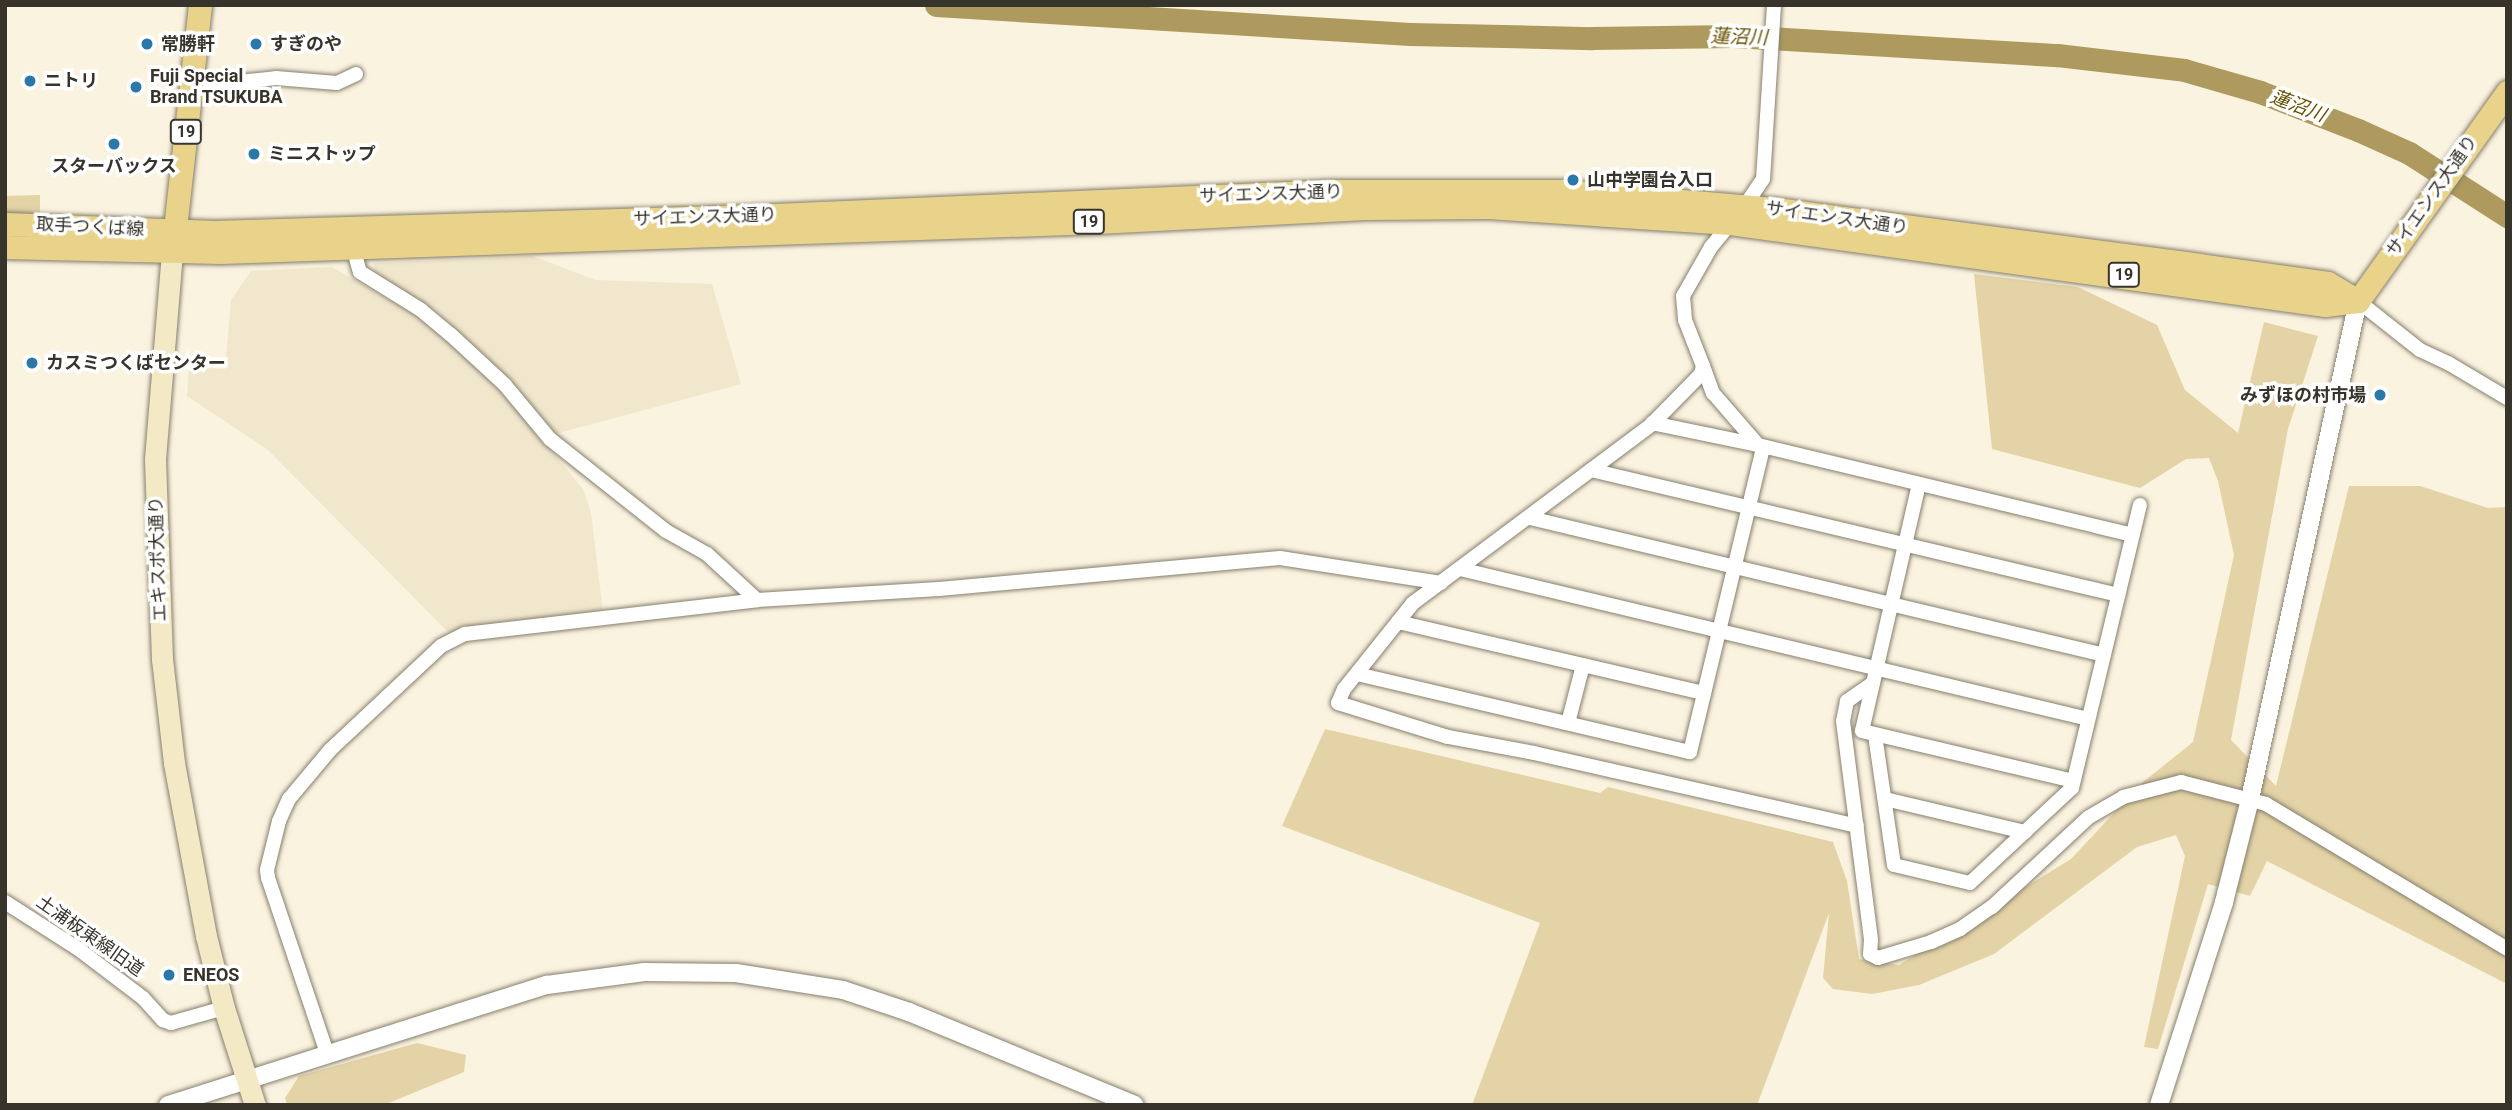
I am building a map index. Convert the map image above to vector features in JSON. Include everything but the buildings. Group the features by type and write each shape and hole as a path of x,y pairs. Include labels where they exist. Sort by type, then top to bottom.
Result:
{"main road":[{"name":"エキスポ大通り","path":"200,5 173,242 155,459 162,659 174,763 190,859 224,1008 255,1105"},
{"name":"サイエンス大通り","path":"173,242 1098,222 1365,208 1488,207 1730,223 2325,305 2358,301 2507,92"},
{"name":"サイエンス大通り","path":"352,238 739,216 1333,191 1565,191 1745,206 2328,283 2358,301"},
{"name":"取手つくば線","path":"5,224 173,242"},
{"name":"取手つくば線","path":"5,247 173,242"}],"street":[{"path":"1760,446 1713,393 1685,320 1682,296 1711,247 1745,206 1763,179 1774,5"},
{"path":"191,87 276,78 337,83 356,74"},
{"path":"352,238 360,272 421,310 505,385 550,439 666,530 707,554 757,600"},
{"path":"2159,1105 2224,902 2250,799 2358,301 2420,350 2448,363 2507,398"},
{"path":"1703,366 1701,374 1652,423 1530,518 1413,603 1357,674 1338,703 1448,737 1534,753 1857,826"},
{"path":"1652,423 1760,446 2132,535"},
{"path":"1357,674 1690,752 1748,508 1760,446"},
{"path":"1591,470 2118,595"},
{"path":"1919,484 1862,732 2073,781"},
{"path":"1875,735 1894,865 1970,883 2072,788 2140,505"},
{"path":"1530,518 2104,655"},
{"path":"327,1053 267,870 279,821 289,799 330,750 441,646 465,634 757,600 939,589 1280,558 1441,583"},
{"path":"1460,569 1719,631 1875,675 2088,719"},
{"path":"1398,622 1704,693"},
{"path":"1568,723 1583,665"},
{"path":"1875,675 1847,701 1843,712 1871,940 1870,954 1878,958 1931,942 1961,929 1992,906 2089,817 2123,797 2181,782 2266,804 2507,949"},
{"path":"1885,799 2025,832"},
{"name":"土浦板東線旧道","path":"5,902 77,948 143,998 163,1020 171,1023 224,1008"},
{"path":"168,1105 547,985 644,972 736,973 831,988 909,1012 1099,1098 1135,1105"}],"shaded area":[{"path":"40,195 40,213 5,213 5,196"},
{"path":"533,256 595,280 712,284 741,384 555,434 513,384 439,314 374,271 374,263"},
{"path":"332,267 411,313 447,341 502,391 583,489 591,512 603,613 454,633 447,631 267,449 187,396 189,367 225,369 231,300 251,271"},
{"path":"1974,274 2078,287 2157,325 2185,390 2238,433 2264,322 2318,336 2288,429 2231,740 2276,786 2349,486 2420,486 2488,508 2507,507 2507,984 2267,861 2250,896 2208,884 2158,1049 2144,1047 2185,856 2176,835 2137,847 1994,954 1919,985 1872,994 1833,989 1823,978 1829,913 1757,1105 1472,1105 1540,923 1282,826 1325,729 1600,793 1608,787 1833,842 1847,881 1859,959 1899,965 2071,859 2142,783 2193,742 2234,555 2218,481 2209,458 2186,459 2140,488 1992,449"},
{"path":"417,1043 466,1055 464,1072 384,1105 287,1105 285,1098 299,1076"}],"waterway":[{"name":"蓮沼川","path":"936,5 1410,34 1592,38 1735,36 2057,55 2184,70 2260,92 2409,153 2507,216"}],"place":[{"name":"常勝軒","path":"147,44"},
{"name":"すぎのや","path":"256,44"},
{"name":"ニトリ","path":"30,81"},
{"name":"Fuji Special Brand TSUKUBA","path":"136,87"},
{"name":"スターバックス","path":"114,144"},
{"name":"ミニストップ","path":"254,154"},
{"name":"山中学園台入口","path":"1573,180"},
{"name":"カスミつくばセンター","path":"32,363"},
{"name":"みずほの村市場","path":"2380,395"},
{"name":"ENEOS","path":"169,975"}]}
